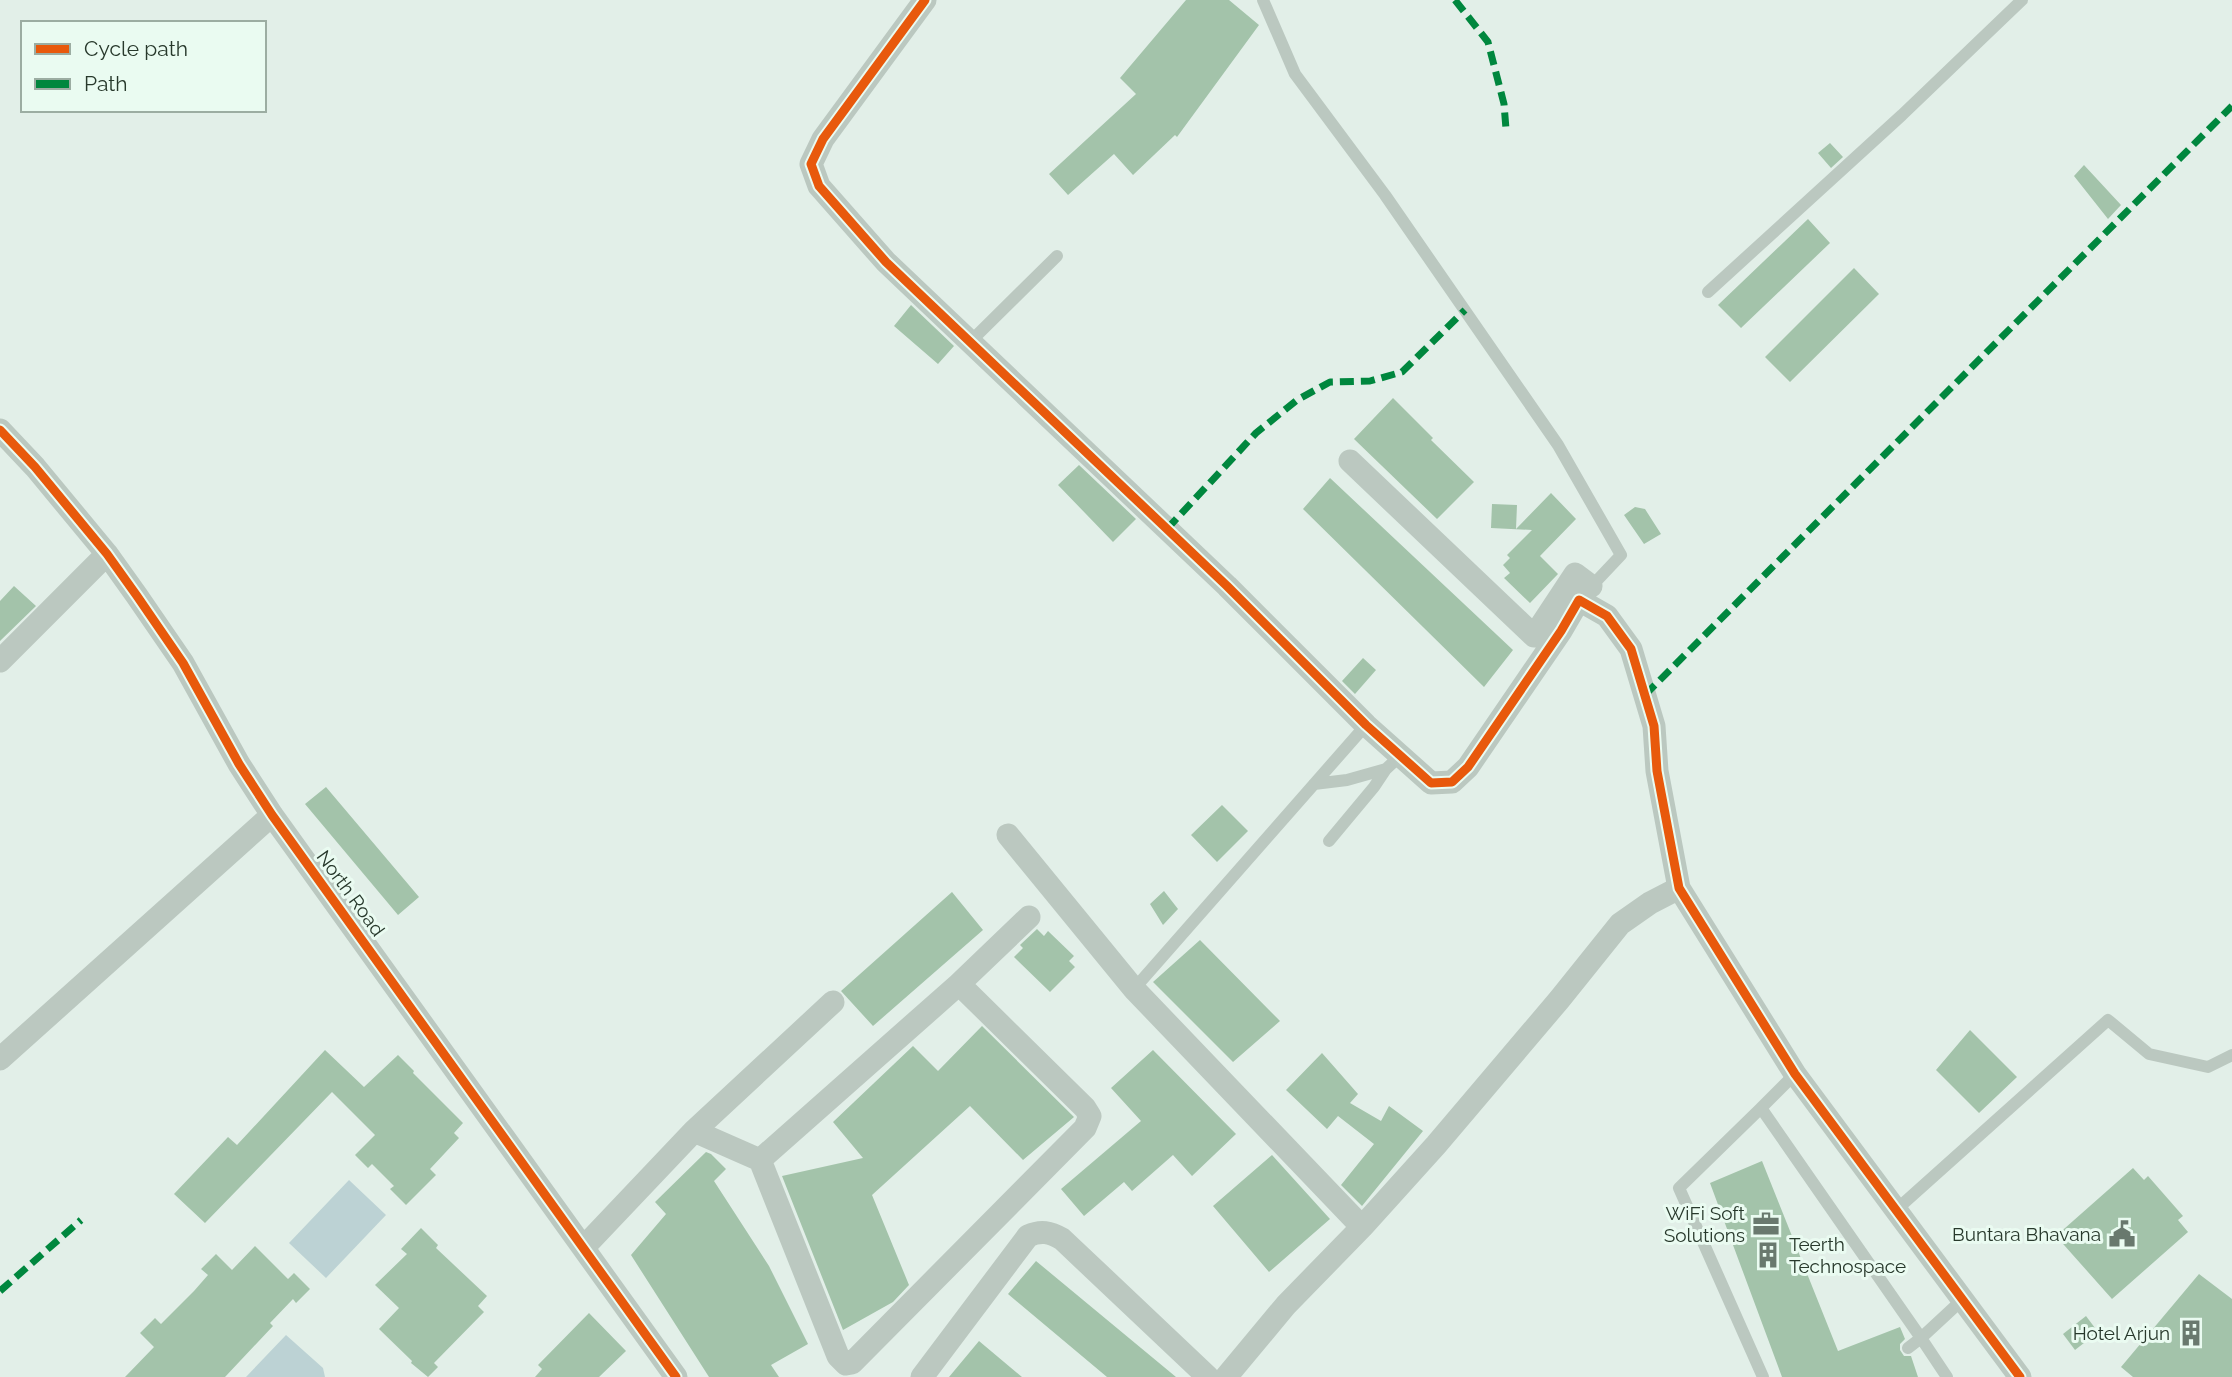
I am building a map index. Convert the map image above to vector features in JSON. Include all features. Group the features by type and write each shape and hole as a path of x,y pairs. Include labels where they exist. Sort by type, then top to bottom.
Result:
{"street":[{"path":"925,0 823,139 811,164 819,186 886,261 1227,586 1366,725 1393,762 1431,783 1452,782 1468,767 1585,593"},
{"name":"North Road","path":"0,430 35,467 107,554 183,663 239,764 272,815 676,1377"},
{"path":"1350,460 1534,636 1575,574 1585,593 1607,616 1631,649 1654,726 1657,771 1679,888 1795,1074 2020,1377"},
{"path":"0,661 107,554"},
{"path":"0,1059 272,815"},
{"path":"1008,835 1134,989 1362,1227"},
{"path":"1226,1377 1286,1305 1436,1145 1620,924 1650,903 1679,888"},
{"path":"760,1160 959,984 1029,917"},
{"path":"694,1131 760,1160 838,1356 846,1364 852,1363 1085,1128 1090,1116 959,984"},
{"path":"584,1247 694,1131 834,1002"},
{"path":"922,1377 1028,1237 1044,1232 1062,1239 1208,1377"}],"lane":[{"path":"1263,0 1295,74 1385,195 1558,445 1621,555 1585,593"},
{"path":"1707,292 1902,115 2022,0"},
{"path":"970,342 1057,256"},
{"path":"1134,989 1366,725"},
{"path":"1314,784 1347,780 1393,762"},
{"path":"1329,841 1393,762"},
{"path":"1896,1210 2108,1020 2149,1054 2208,1068 2232,1055"},
{"path":"1763,1377 1679,1188 1795,1074"},
{"path":"1761,1108 1947,1377"},
{"path":"1908,1348 1962,1300"}],"shaded area":[{"path":"349,1180 386,1215 326,1278 289,1243"},
{"path":"286,1335 323,1368 325,1377 246,1377"}],"building":[{"path":"1186,0 1229,0 1259,25 1177,137 1175,135 1133,175 1114,154 1068,195 1049,174 1136,94 1120,78"},
{"path":"1830,143 1843,157 1831,168 1818,153"},
{"path":"2084,165 2121,205 2108,219 2074,176"},
{"path":"1808,219 1830,243 1741,328 1718,305"},
{"path":"1854,268 1879,294 1790,382 1765,357"},
{"path":"911,305 954,346 938,364 894,326"},
{"path":"1393,398 1474,482 1437,519 1354,439"},
{"path":"1079,465 1136,519 1113,542 1058,485"},
{"path":"1330,478 1513,650 1484,687 1303,509"},
{"path":"1551,493 1576,519 1540,556 1558,574 1530,603 1504,578 1510,573 1503,565 1510,558 1507,555 1532,530 1491,528 1492,504 1517,505 1516,529"},
{"path":"1635,507 1645,509 1661,534 1644,544 1624,515"},
{"path":"14,586 36,606 0,641 0,601"},
{"path":"1363,658 1376,670 1355,694 1342,681"},
{"path":"326,787 419,897 398,915 305,804"},
{"path":"1222,805 1248,831 1217,862 1191,835"},
{"path":"1164,891 1178,909 1163,925 1150,904"},
{"path":"952,892 983,930 873,1026 841,991"},
{"path":"1037,929 1044,936 1048,931 1074,956 1069,961 1075,967 1050,992 1014,957 1023,948 1020,945"},
{"path":"1200,940 1280,1021 1233,1062 1153,982"},
{"path":"982,1026 1074,1117 1023,1160 970,1106 872,1195 909,1285 893,1302 843,1330 782,1176 863,1158 833,1122 913,1046 938,1071"},
{"path":"1970,1030 2017,1077 1979,1113 1936,1070"},
{"path":"325,1050 364,1087 398,1055 463,1123 454,1133 459,1138 430,1169 436,1175 406,1205 390,1189 394,1186 372,1164 368,1168 355,1155 375,1135 332,1092 205,1223 174,1194 228,1137 237,1145"},
{"path":"1153,1050 1236,1134 1192,1176 1173,1155 1132,1191 1124,1182 1084,1216 1061,1189 1141,1121 1111,1088"},
{"path":"1322,1053 1358,1094 1350,1103 1381,1121 1389,1106 1423,1131 1362,1206 1341,1185 1374,1144 1338,1116 1327,1129 1286,1090"},
{"path":"706,1152 726,1169 714,1181 769,1266 808,1344 771,1365 779,1377 709,1377 631,1255 666,1214 655,1202"},
{"path":"1272,1155 1330,1219 1269,1272 1213,1206"},
{"name":"Teerth Technospace","path":"1762,1161 1838,1351 1900,1327 1905,1339 1900,1344 1900,1350 1904,1356 1911,1356 1918,1377 1782,1377 1710,1183"},
{"name":"Buntara Bhavana","path":"2133,1168 2144,1180 2148,1176 2183,1216 2178,1220 2188,1232 2112,1299 2056,1236"},
{"path":"421,1228 438,1245 436,1248 487,1296 478,1306 484,1312 434,1363 438,1367 428,1377 379,1329 399,1308 375,1285 407,1254 401,1249"},
{"path":"255,1246 288,1279 294,1273 310,1289 296,1303 293,1299 270,1323 273,1326 225,1377 125,1377 154,1347 140,1333 155,1318 161,1324 194,1291 208,1275 201,1269 216,1254 232,1270"},
{"path":"1036,1261 1176,1377 1107,1377 1008,1294"},
{"name":"Hotel Arjun","path":"2199,1274 2232,1299 2232,1377 2133,1377 2121,1367"},
{"path":"589,1313 626,1351 599,1377 535,1377 542,1369 538,1365"},
{"path":"2086,1316 2098,1332 2075,1350 2063,1334"},
{"path":"979,1341 1022,1377 949,1377"}],"marked path":[{"path":"1455,0 1488,42 1504,104 1506,129"},
{"path":"1645,695 2232,106"},
{"path":"1167,529 1256,433 1297,400 1330,382 1370,381 1402,372 1465,310"},
{"path":"0,1291 81,1220"}],"cycle path":[{"path":"925,0 823,139 811,164 819,186 886,262 1227,586 1366,725 1431,783 1452,782 1468,767 1561,631 1579,600 1607,616 1631,649 1654,726 1657,771 1679,888 1795,1074 2020,1377"},
{"path":"0,430 35,467 107,554 137,596 183,663 239,764 272,815 676,1377"}],"place":[{"name":"WiFi Soft Solutions","path":"1766,1224"},
{"name":"Buntara Bhavana","path":"2122,1234"},
{"name":"Teerth Technospace","path":"1768,1255"},
{"name":"Hotel Arjun","path":"2191,1333"}]}
